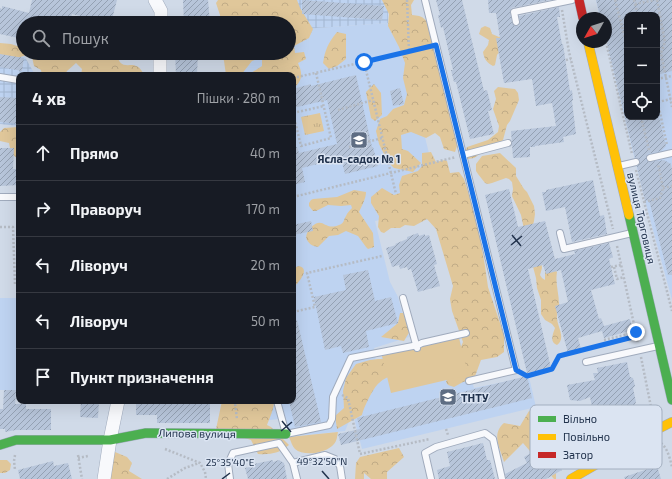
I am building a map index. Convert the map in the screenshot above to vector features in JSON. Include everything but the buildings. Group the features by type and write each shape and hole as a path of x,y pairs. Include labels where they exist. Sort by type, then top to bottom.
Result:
{"street":[{"path":"155,0 161,11 161,16"},
{"path":"579,0 582,12"},
{"name":"вулиця Торговиця","path":"589,48 672,400"},
{"path":"160,60 160,72"},
{"path":"104,479 117,404"},
{"path":"662,427 672,422"},
{"name":"Липова вулиця","path":"0,446 16,440 110,440 146,432 286,434"},
{"path":"571,479 588,469"}],"lane":[{"path":"425,0 516,370 469,381"},
{"path":"516,22 514,12 572,0"},
{"path":"0,77 16,80"},
{"path":"463,155 508,143"},
{"path":"653,158 670,153"},
{"path":"617,167 635,162"},
{"path":"0,198 16,197"},
{"path":"560,233 564,249 633,233"},
{"path":"403,298 416,347"},
{"path":"278,404 286,434 329,425 332,419 333,397 351,358 416,347 422,343 466,332"},
{"path":"586,362 659,346"},
{"path":"430,479 425,453 436,447 485,433 493,438 502,479"},
{"path":"230,479 228,464 233,453 279,443 293,463 297,479"},
{"path":"293,463 325,456 335,458 340,466 342,479"}],"path":[{"path":"407,0 408,52"},
{"path":"615,0 624,34"},
{"path":"634,0 637,12"},
{"path":"635,4 656,0 658,12"},
{"path":"561,2 571,59 615,237 651,405"},
{"path":"660,24 665,42 663,54 672,107"},
{"path":"296,77 436,45"},
{"path":"607,48 644,202 672,311"},
{"path":"566,60 571,59"},
{"path":"364,62 396,194"},
{"path":"296,124 302,146 331,138 316,73"},
{"path":"660,78 672,76"},
{"path":"660,100 671,99"},
{"path":"338,110 373,100"},
{"path":"296,112 324,106"},
{"path":"660,109 670,153"},
{"path":"643,120 663,188 660,198 644,202"},
{"path":"349,147 382,138"},
{"path":"296,197 463,155"},
{"path":"663,188 672,186"},
{"path":"0,227 13,227 14,284 16,284"},
{"path":"296,311 315,307 307,273 382,256"},
{"path":"621,265 612,267 617,279 624,277"},
{"path":"604,340 636,332"},
{"path":"516,370 527,376 552,369 559,356 637,336"},
{"path":"336,392 348,398 360,454 434,438"},
{"path":"441,437 448,435 446,429"},
{"path":"662,443 668,451 672,467"},
{"path":"159,447 200,463 205,472 206,479"},
{"path":"77,451 82,479"},
{"path":"167,479 185,468 200,463"}],"shaded area":[{"path":"233,0 388,0 388,23 296,30 296,16 272,16"},
{"path":"596,0 672,0 672,300 644,197 625,120 660,120 660,12 624,12 624,115 608,48 612,48 612,12 599,12"},
{"path":"388,23 397,24 442,206 375,221 390,282 398,297 409,337 374,348 376,357 345,431 289,437 286,418 241,424 238,404 296,404 296,72 232,72 233,60 296,60 296,30"},
{"path":"0,53 16,56 16,60 27,60 33,72 16,72 16,126 0,124"},
{"path":"0,298 16,298 16,390 0,390"},
{"name":"ТНТУ","path":"459,337 474,388 529,377 536,405 530,405 530,408 362,449 354,418 382,357"}],"green space":[{"path":"218,0 297,0 300,8 313,29 309,38 296,45 296,16 220,16 216,3"},
{"path":"382,0 414,0 411,5 412,15 422,17 430,28 458,143 455,152 444,149 440,137 435,133 426,138 411,132 401,135 402,149 408,151 421,163 413,172 394,168 388,162 379,144 376,131 380,119 387,116 393,109 404,105 407,94 403,78 405,63 399,47 388,26 389,14"},
{"path":"485,26 490,28 492,34 499,37 513,33 497,55 495,65 493,66 486,60 483,52 488,45 489,40 479,34 481,28"},
{"path":"337,32 346,34 346,59 337,66 329,69 323,63 324,58 329,43"},
{"path":"0,43 16,46 16,59 0,56"},
{"path":"304,52 306,59 298,63 301,75 300,81 296,86 296,72 253,72 262,66 262,60 296,60 296,53"},
{"path":"33,60 119,60 122,64 133,65 141,69 142,72 82,72 82,69 76,63 66,72 41,72 41,70 34,66"},
{"path":"254,60 243,72 226,72 224,61"},
{"path":"374,84 381,93 382,115 375,121 371,118 366,92"},
{"path":"498,87 515,89 518,93 519,100 507,125 503,140 474,158 468,159 465,152 467,147 488,140 498,132 499,126 493,109 496,99 494,91"},
{"path":"320,113 324,131 305,135 301,117"},
{"path":"16,127 16,157 11,153 9,143 0,141 0,132 4,128"},
{"path":"431,152 436,162 447,161 450,173 459,172 464,179 477,221 488,287 504,335 504,352 497,357 481,360 474,379 463,382 454,387 448,385 446,382 463,342 452,311 450,299 453,286 436,229 427,219 414,226 405,225 400,228 391,228 384,233 381,232 378,227 379,216 371,203 371,197 382,188 394,195 400,193 399,185 402,176 418,171 422,166 422,153"},
{"path":"500,153 516,168 516,176 527,192 534,206 535,214 532,229 541,260 542,268 540,275 545,280 545,270 551,267 557,272 556,280 559,304 557,320 561,339 557,345 552,340 555,328 552,324 545,320 541,314 541,300 521,215 512,196 512,182 506,178 488,184 485,183 476,171 476,164 482,156"},
{"path":"354,190 366,192 365,200 359,212 373,233 374,247 368,249 358,236 346,231 338,235 329,236 318,247 310,244 306,238 313,225 320,223 332,227 341,224 352,208 351,205 328,205 313,211 309,206 311,200 337,197"},
{"path":"299,266 302,268 304,273 296,285 296,267"},
{"path":"400,313 403,313 411,321 413,326 404,341 381,337 398,323"},
{"path":"459,338 468,375 391,393 382,356"},
{"path":"378,359 392,359 393,375 384,379 377,385 369,398 362,415 337,429 335,416 344,408 343,391 346,378 356,364"},
{"path":"221,404 274,404 267,425 271,427 289,445 275,453 258,454 251,440 216,429"},
{"path":"529,411 530,451 523,443 504,462 497,436 500,427 504,423 520,426"},
{"path":"338,432 336,441 331,447 315,453 304,453 295,449 289,437"},
{"path":"399,448 404,457 387,472 387,479 371,479 364,473 364,479 355,479 356,463 360,457"},
{"path":"115,452 127,457 132,463 129,471 142,479 109,479 109,458"},
{"path":"0,460 7,460 11,464 10,470 5,473 0,473"},
{"path":"545,469 557,469 556,479 554,479"}],"traffic: fast":[{"path":"629,215 672,400"},
{"path":"0,445 16,440 110,440 146,433 286,434"}],"traffic: slow":[{"path":"589,48 629,215"},
{"path":"662,427 672,422"},
{"path":"571,479 588,469"}],"traffic: jam":[{"path":"579,0 582,12"}],"place":[{"name":"Ясла-садок № 1","path":"359,140"},
{"name":"ТНТУ","path":"448,397"}],"route":[{"path":"364,62 436,45 516,370 527,376 552,369 559,356 637,336 636,332"}]}
